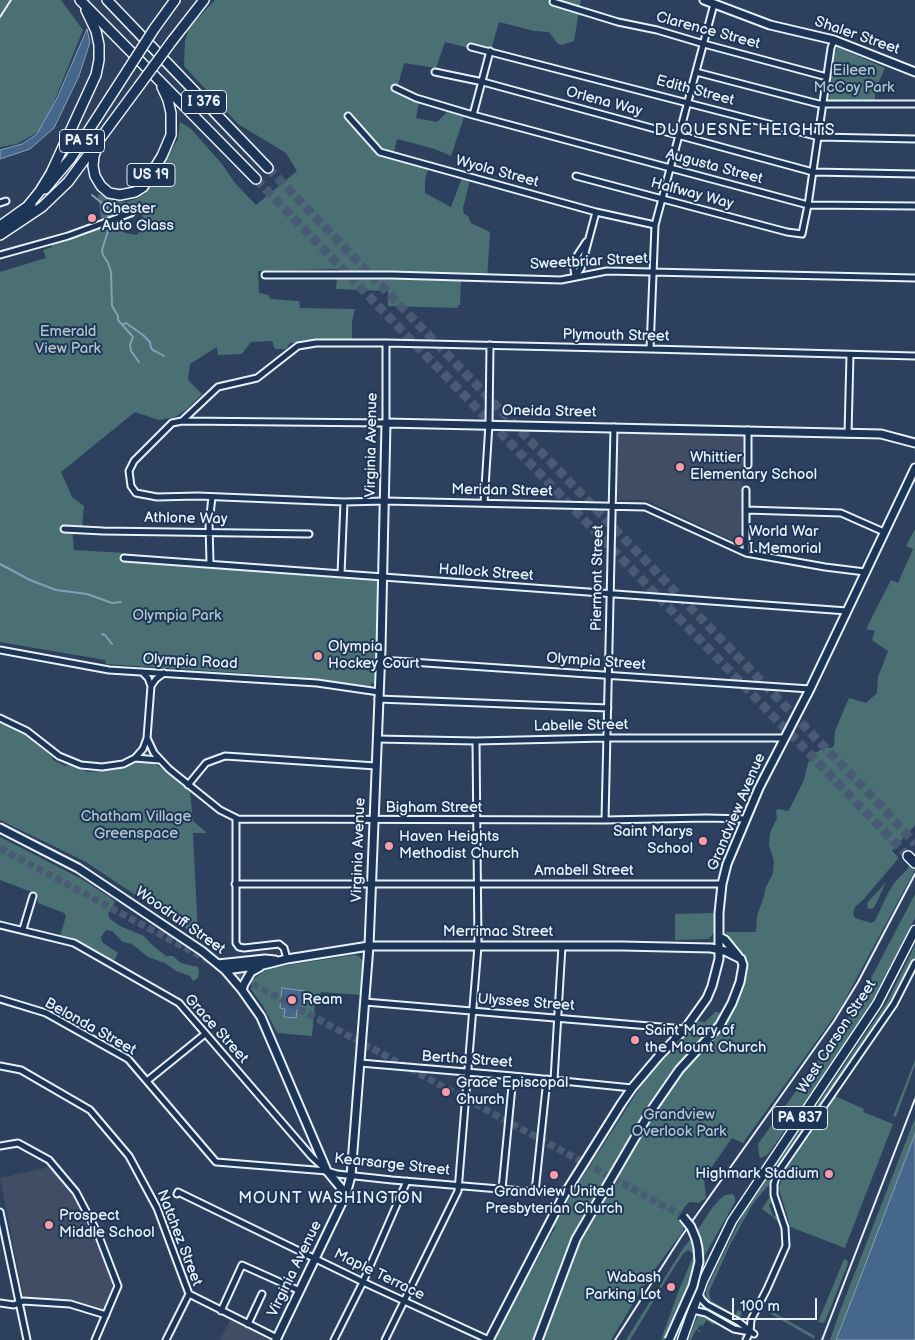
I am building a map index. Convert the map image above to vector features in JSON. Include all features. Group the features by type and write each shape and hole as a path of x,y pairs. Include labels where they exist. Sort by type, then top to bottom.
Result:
{"highway":[{"name":"I 376","path":"79,0 256,179"},
{"path":"0,226 27,207 48,178 96,75 100,52 98,38 89,16 79,0"},
{"name":"I 376","path":"107,0 268,168"},
{"name":"PA 51","path":"27,207 64,168 175,0"},
{"path":"183,26 195,0"},
{"name":"US 19","path":"154,76 168,100 171,114 172,127 166,149 143,186 135,192 120,195 109,193 101,186 95,176 93,166 99,142 204,0"},
{"path":"0,235 32,214 51,198 76,173 99,142"}],"main road":[{"name":"West Carson Street","path":"682,1340 716,1252 732,1221 878,1004 915,930"}],"street":[{"name":"Shaler Street","path":"704,0 770,25 834,40 915,72"},
{"name":"Clarence Street","path":"553,2 618,22 657,30 827,77"},
{"path":"650,349 655,225 714,4"},
{"path":"808,205 834,40"},
{"name":"Edith Street","path":"471,47 819,137 915,139"},
{"path":"474,115 490,51"},
{"name":"Orlena Way","path":"435,72 483,82 813,172 915,174"},
{"path":"696,72 824,104 915,104"},
{"name":"Augusta Street","path":"395,88 416,98 474,115 808,205 915,206"},
{"name":"Wyola Street","path":"348,116 380,152 596,212 655,225"},
{"name":"Halfway Way","path":"576,176 787,232 802,234 808,205"},
{"path":"0,203 6,201"},
{"path":"575,278 582,268 596,212"},
{"path":"0,255 68,236 131,213"},
{"path":"575,278 573,262 589,237"},
{"name":"Sweetbriar Street","path":"265,275 402,275 560,280 607,271 915,278"},
{"name":"Plymouth Street","path":"131,486 129,471 134,461 172,423 182,421 218,387 258,378 298,346 316,343 490,345 915,356"},
{"name":"Virginia Avenue","path":"276,1339 346,1194 351,1176 369,946 375,820 385,501 386,343"},
{"path":"484,503 489,424 490,345"},
{"path":"848,434 850,355"},
{"name":"Oneida Street","path":"182,421 489,424 748,430 881,434 915,443"},
{"name":"Piermont Street","path":"605,820 614,427"},
{"path":"748,430 748,466"},
{"name":"Grandview Avenue","path":"489,1340 564,1194 632,1088 685,1029 707,998 716,973 719,949 719,913 722,884 727,864 759,788 810,689 915,468"},
{"name":"Meridan Street","path":"131,486 136,493 141,495 171,497 645,507 746,553 865,572"},
{"path":"746,490 746,553"},
{"path":"210,563 209,531 212,497"},
{"path":"341,574 344,502"},
{"path":"746,510 841,513 884,532"},
{"name":"Athlone Way","path":"64,528 103,531 209,531 309,534"},
{"name":"Hallock Street","path":"124,558 847,611"},
{"name":"Olympia Road","path":"0,650 109,670 317,682 379,696 608,708"},
{"name":"Olympia Street","path":"381,660 810,689"},
{"path":"0,718 27,731 59,756 81,765 102,767 123,764 135,758 143,750 147,738 151,686 148,678 142,672"},
{"path":"151,686 164,673"},
{"name":"Bigham Street","path":"147,738 159,760 188,785 220,810 236,818 246,820 746,819"},
{"name":"Labelle Street","path":"377,739 476,741 606,738 784,738"},
{"path":"385,1340 458,1191 478,946 476,741"},
{"path":"188,785 206,763 225,756 376,766"},
{"path":"135,758 159,760"},
{"path":"236,818 235,884 237,945 244,948 279,944 284,948 287,959"},
{"name":"Woodruff Street","path":"0,828 78,868 202,951 225,970 242,990 266,1026 327,1171 346,1194"},
{"name":"Amabell Street","path":"235,884 722,884"},
{"path":"23,929 33,896"},
{"name":"Grace Street","path":"0,925 23,929 74,943 179,1003 312,1157 327,1171"},
{"path":"538,1340 576,1238 596,1203 650,1112 679,1070 720,1025 732,1003 740,982 742,962 724,940 719,937"},
{"name":"Merrimac Street","path":"218,964 265,959 287,959 369,946 562,946 719,949"},
{"path":"554,1080 562,946"},
{"path":"719,949 738,957"},
{"name":"Merrimac Street","path":"225,970 263,965 278,960"},
{"path":"746,1340 752,1333 751,1320 786,1246 785,1228 774,1194 777,1174 894,1004 915,963"},
{"path":"242,990 251,972 263,965"},
{"name":"Belonda Street","path":"0,999 46,1014 128,1060 216,1162"},
{"name":"Ulysses Street","path":"365,1002 685,1029"},
{"path":"147,1081 205,1034"},
{"name":"Bertha Street","path":"360,1063 632,1088"},
{"name":"Natchez Street","path":"0,1066 21,1070 90,1110 129,1156 157,1208 189,1294 166,1340"},
{"path":"502,1189 513,1076"},
{"path":"535,1192 547,1079"},
{"path":"0,1146 18,1143 49,1160 76,1192 98,1234 118,1286 95,1340"},
{"name":"Kearsarge Street","path":"216,1162 327,1171 351,1176 535,1192 559,1192 564,1194"},
{"path":"334,1340 363,1282 407,1181"},
{"name":"Maple Terrace","path":"178,1193 489,1340"},
{"path":"0,1212 27,1340"},
{"path":"670,1340 693,1286 699,1262 696,1239 691,1227 682,1216"},
{"path":"221,1311 242,1265 300,1292"},
{"path":"189,1294 276,1339"},
{"path":"248,1324 262,1294"},
{"path":"699,1294 707,1305 739,1322 752,1333"},
{"path":"0,1303 14,1305 23,1301 70,1304 106,1315"},
{"path":"693,1310 706,1313 734,1329 752,1333"},
{"path":"724,1323 727,1316"}],"shaded area":[{"path":"87,29 90,42 79,76 54,128 30,149 0,159 0,150 22,144 37,134 57,98"},
{"name":"Whittier Elementary School","path":"617,432 744,435 740,544 646,500 616,500"},
{"name":"Ream","path":"282,988 305,991 302,1010 297,1010 296,1018 284,1017 285,1009 280,1008"},
{"path":"915,1134 915,1340 836,1340 859,1281"},
{"name":"Prospect Middle School","path":"50,1167 73,1195 104,1256 112,1282 112,1292 104,1312 72,1301 24,1299 0,1178"},
{"path":"230,1320 267,1338 267,1340 220,1340"}],"green space":[{"path":"0,0 61,0 83,30 43,129 17,144 0,147"},
{"name":"Emerald View Park","path":"215,0 581,0 574,41 562,45 558,44 549,32 534,31 499,22 490,53 445,42 436,68 404,63 396,93 419,101 416,118 437,122 447,112 464,117 451,156 435,149 397,139 394,151 430,164 425,179 425,193 451,207 462,178 470,180 463,208 464,214 468,216 471,223 490,232 487,280 461,280 460,305 458,305 458,308 388,306 388,291 336,289 338,269 258,271 259,293 269,295 270,299 299,301 300,308 355,309 352,322 352,340 290,343 286,349 275,349 272,341 251,342 242,354 218,355 217,347 190,364 188,380 202,394 186,410 175,417 159,420 135,412 61,472 72,497 84,506 82,527 72,527 74,550 126,553 126,561 378,581 376,684 371,683 371,686 285,676 106,664 105,660 0,642 0,272 46,258 43,250 52,247 52,244 116,222 125,233 137,235 142,228 143,206 129,209 105,219 101,218 98,194 126,202 136,199 146,191 178,139 180,122 191,129 222,164 235,183 256,205 297,171 286,153 238,124 184,66 185,41 189,28"},
{"name":"Eileen McCoy Park","path":"837,47 885,68 875,91 875,102 829,101 833,61"},
{"name":"Grandview Overlook Park","path":"915,529 915,825 892,851 898,857 897,860 855,907 853,914 855,918 871,923 875,921 895,882 910,866 915,870 841,1007 743,1143 732,1138 704,1178 706,1198 699,1203 690,1202 686,1205 677,1219 684,1227 683,1231 650,1276 611,1340 495,1340 571,1195 652,1071 699,1021 705,1022 715,1012 721,1013 713,1027 721,1030 733,1011 744,985 747,965 744,956 726,932 756,932 757,916 766,887 773,873 774,861 769,845 770,833 777,818 776,810 789,810 804,780 808,763 815,753 824,748 834,746 835,731 849,698 866,703 877,693 878,677 888,651 872,640 875,631 866,629 891,580 898,583 913,549 906,546"},
{"name":"Chatham Village Greenspace","path":"0,722 20,731 52,757 53,760 65,766 70,765 88,772 107,771 138,761 150,762 162,768 190,791 193,821 207,833 193,833 198,935 86,862 0,820"},
{"path":"0,837 80,878 111,898 115,902 108,914 110,919 120,926 144,936 166,956 173,956 181,963 198,967 198,978 193,981 190,976 176,971 165,963 148,957 132,944 123,942 112,931 106,930 101,937 102,942 118,953 114,961 78,942 60,936 66,916 64,913 38,903 37,894 0,880"},
{"path":"886,882 874,908 868,909 867,903"},
{"path":"915,894 915,918 871,1003 838,1055 768,1154 761,1158 759,1156 758,1144 846,1021 868,984"},
{"path":"714,913 714,932 709,939 675,940 675,914"},
{"path":"915,945 915,957 889,1005 844,1073 778,1166 769,1185 752,1205 730,1245 709,1292 711,1301 735,1315 738,1310 742,1312 738,1319 708,1302 706,1296 706,1290 720,1260 746,1209 887,1002"},
{"path":"354,955 359,956 363,961 360,995 321,992 319,1003 315,1003 312,1036 277,1033 263,1006 251,989 252,980 269,968"},
{"path":"915,1060 915,1065 896,1117 893,1116"},
{"name":"Highmark Stadium","path":"835,1096 864,1109 863,1112 893,1124 845,1248 788,1226 789,1222 779,1189 782,1176"},
{"path":"915,1118 915,1134 862,1275 836,1340 830,1340 840,1311"},
{"path":"733,1194 735,1202 688,1285 668,1340 661,1340 694,1254 688,1250 683,1254 668,1277 630,1340 626,1340 682,1250 712,1208 725,1195"},
{"path":"769,1198 772,1199 773,1203 769,1204 773,1216 777,1215 781,1225 762,1209"},
{"path":"844,1259 848,1261 847,1266 829,1312 824,1323 818,1322"},
{"path":"773,1312 815,1336 814,1339 771,1314"},
{"path":"698,1315 706,1316 716,1321 714,1325 706,1320 703,1326 700,1325 697,1329 701,1331 696,1330 691,1340 688,1340"}],"waterway":[{"path":"92,195 107,207 109,219"},
{"path":"110,225 102,250 111,272 112,306 118,316 118,320 133,337 130,345 131,351 139,362"},
{"path":"122,325 126,323 143,335 150,342 151,348 154,351"},
{"path":"155,351 164,356"},
{"path":"0,564 30,580 56,590 87,594 112,603 121,602"},
{"path":"102,634 112,644"}],"tunnel":[{"path":"268,168 886,811 915,844"},
{"path":"256,179 908,856"},
{"path":"0,848 215,964"},
{"path":"225,969 681,1215"}],"railway":[{"path":"0,17 11,0"},
{"path":"615,1340 681,1237 834,1021 858,982 915,874"},
{"path":"822,1340 915,1099"}],"place":[{"name":"Chester Auto Glass","path":"92,218"},
{"name":"Whittier Elementary School","path":"680,467"},
{"name":"World War I Memorial","path":"739,541"},
{"name":"Olympia Hockey Court","path":"318,656"},
{"name":"Saint Marys School","path":"703,841"},
{"name":"Haven Heights Methodist Church","path":"389,846"},
{"name":"Ream","path":"292,1000"},
{"name":"Saint Mary of the Mount Church","path":"635,1040"},
{"name":"Grace Episcopal Church","path":"446,1092"},
{"name":"Highmark Stadium","path":"829,1174"},
{"name":"Grandview United Presbyterian Church","path":"554,1175"},
{"name":"Prospect Middle School","path":"49,1225"},
{"name":"Wabash Parking Lot","path":"671,1287"}],"district":[{"name":"DUQUESNE HEIGHTS","path":"745,131"},
{"name":"MOUNT WASHINGTON","path":"331,1199"}],"park label":[{"name":"Olympia Park","path":"177,616"}]}
